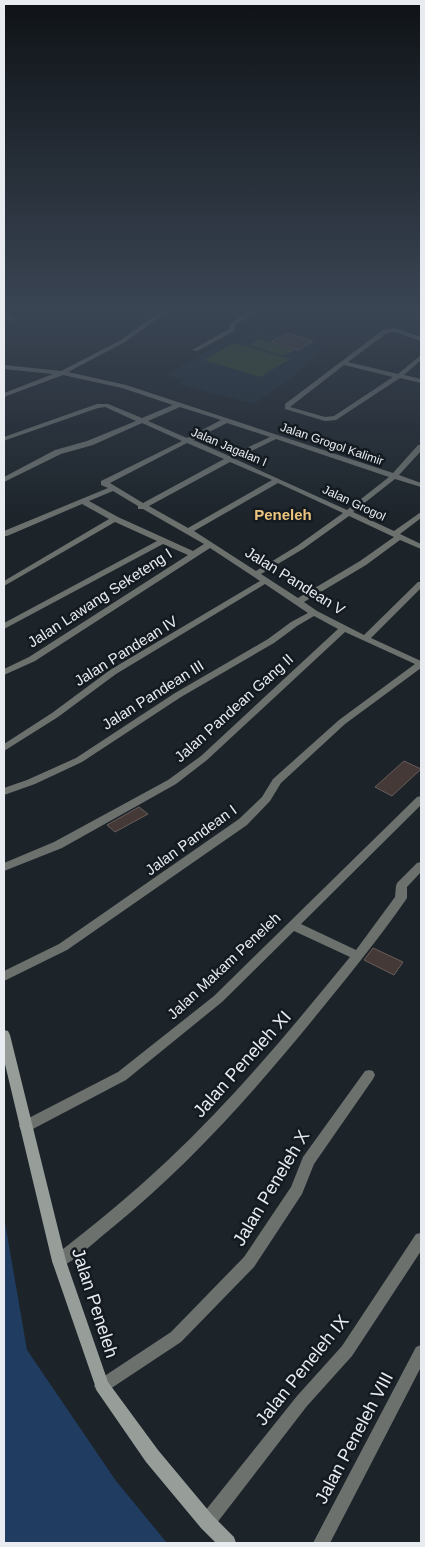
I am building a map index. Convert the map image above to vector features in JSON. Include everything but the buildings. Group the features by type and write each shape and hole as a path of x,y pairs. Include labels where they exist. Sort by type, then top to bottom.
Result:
{"street":[{"path":"4,395 40,381"},
{"name":"Jalan Grogol Kalimir","path":"101,381 124,386 421,485"},
{"path":"318,381 287,405 287,408 331,419 336,418 391,381"},
{"name":"Jalan Jagalan I","path":"4,439 103,404 139,422 278,480"},
{"path":"4,480 58,452 74,449 178,405"},
{"path":"4,534 112,489 104,482 188,442 225,421"},
{"path":"141,506 275,437"},
{"path":"256,574 276,564 348,514 394,477 421,447"},
{"path":"187,529 278,480"},
{"name":"Jalan Grogol","path":"278,480 421,547"},
{"name":"Jalan Pandean V","path":"112,489 187,529 314,613 365,639 421,664"},
{"path":"82,501 162,542 193,554"},
{"path":"298,602 363,563 421,514"},
{"path":"4,584 115,519"},
{"path":"4,626 162,542"},
{"name":"Jalan Lawang Seketeng I","path":"4,672 32,659 210,544"},
{"name":"Jalan Pandean IV","path":"4,748 55,715 113,672 265,581"},
{"path":"365,639 421,584"},
{"name":"Jalan Pandean III","path":"4,792 79,760 178,695 272,641 294,624 314,613"},
{"name":"Jalan Pandean Gang II","path":"4,867 58,845 172,782 204,758 344,628"},
{"name":"Jalan Pandean I","path":"4,976 63,946 243,822 266,798 277,781 335,729 421,664"},
{"name":"Jalan Makam Peneleh","path":"26,1126 122,1076 218,999 420,802"},
{"name":"Jalan Peneleh XI","path":"59,1261 138,1197 209,1129 259,1076 358,956 400,898 401,886 404,881 421,866"},
{"path":"292,925 358,956"},
{"name":"Jalan Peneleh","path":"4,1035 59,1261 102,1386 152,1456 206,1522 228,1543"},
{"name":"Jalan Peneleh X","path":"102,1386 176,1337 249,1262 297,1190 308,1161 369,1075"},
{"name":"Jalan Peneleh IX","path":"206,1522 302,1401 347,1351 421,1239"},
{"name":"Jalan Peneleh VIII","path":"321,1543 421,1352"}],"shaded area":[{"path":"180,381 287,381 254,404 178,383"}],"water":[{"path":"4,1217 27,1350 116,1481 167,1543 4,1543"}],"district":[{"name":"Peneleh","path":"283,515"}]}
